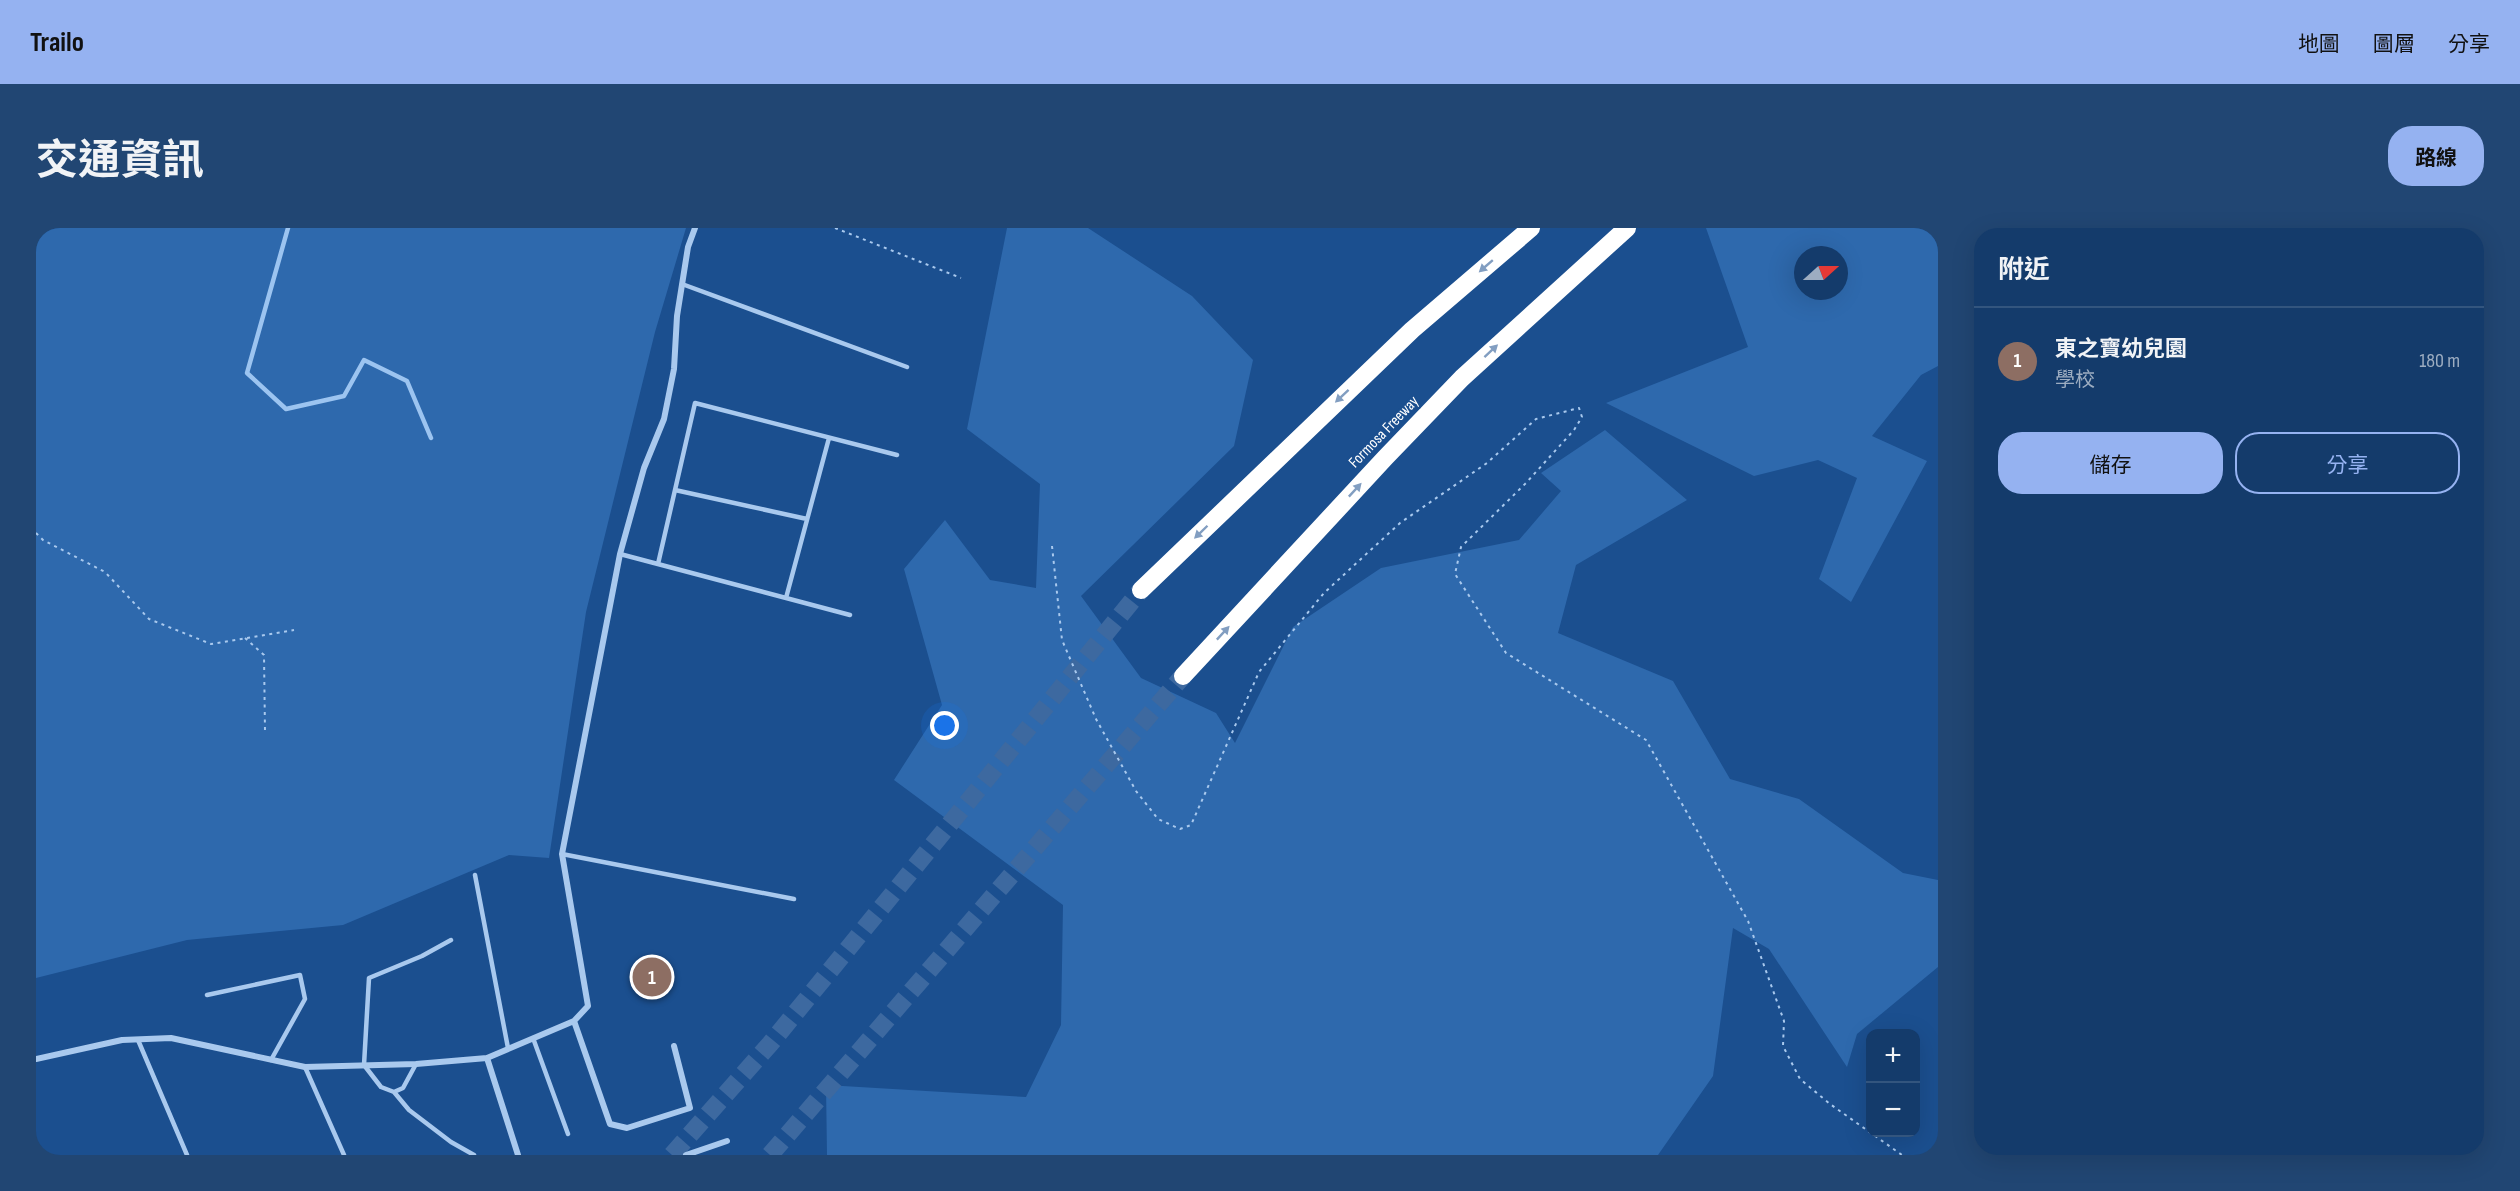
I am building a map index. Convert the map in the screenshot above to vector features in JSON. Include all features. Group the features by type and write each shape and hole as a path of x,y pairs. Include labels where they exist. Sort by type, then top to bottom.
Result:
{"highway":[{"path":"1141,590 1404,338 1531,228"},
{"name":"Formosa Freeway","path":"1183,676 1462,378 1627,228"}],"street":[{"path":"36,1059 122,1040 171,1038 305,1067 416,1064 487,1058 574,1020 588,1006 562,854 620,554 644,468 664,419 674,369 677,316 682,284 688,247 694,228"},
{"path":"574,1020 610,1124 627,1128 690,1108 674,1046"},
{"path":"487,1058 518,1155"},
{"path":"686,1155 727,1141"}],"lane":[{"path":"682,284 907,367"},
{"path":"658,564 695,403 897,455"},
{"path":"786,598 830,438"},
{"path":"675,490 807,519"},
{"path":"620,554 850,615"},
{"path":"562,854 794,899"},
{"path":"475,875 508,1048"},
{"path":"451,940 422,956 369,978 364,1065 381,1088 394,1092 410,1110 451,1142 474,1155"},
{"path":"207,995 300,975 305,999 272,1060"},
{"path":"533,1038 568,1134"},
{"path":"138,1040 187,1155"},
{"path":"394,1092 403,1088 416,1064"},
{"path":"305,1067 344,1155"}],"path":[{"path":"835,228 961,278"},
{"path":"1052,546 1062,640 1096,719 1136,791 1158,819 1180,829 1191,825 1259,672 1324,593 1400,523 1487,464 1536,419 1579,408 1582,417 1574,430 1526,483 1461,547 1455,574 1506,653 1646,740 1748,921 1784,1021 1783,1046 1800,1079 1830,1104 1902,1155"},
{"path":"36,533 43,540 105,572 149,619 211,644 294,630"},
{"path":"245,638 264,655 264,731"}],"shaded area":[{"path":"36,228 686,228 655,332 586,612 549,858 509,855 343,925 187,940 36,978"},
{"path":"1007,228 1088,228 1192,296 1253,360 1234,446 1081,596 1141,678 1216,713 1235,743 1293,627 1381,568 1519,540 1561,491 1541,473 1605,430 1687,500 1576,565 1558,633 1673,681 1730,779 1799,799 1903,873 1938,880 1938,967 1857,1034 1847,1067 1769,949 1733,928 1713,1076 1658,1155 827,1155 826,1085 1026,1097 1061,1025 1063,905 894,780 942,705 904,569 945,520 990,580 1036,588 1040,484 967,429"},
{"path":"1706,228 1938,228 1938,366 1921,375 1872,436 1927,461 1851,602 1819,579 1857,478 1818,460 1754,476 1606,403 1748,347"}],"waterway":[{"path":"288,228 247,373 286,409 344,396 364,360 407,381 431,438"}],"tunnel":[{"path":"672,1155 770,1044 1141,590"},
{"path":"770,1155 1183,676"}],"place":[{"name":"東之寶幼兒園","path":"652,977"}]}
